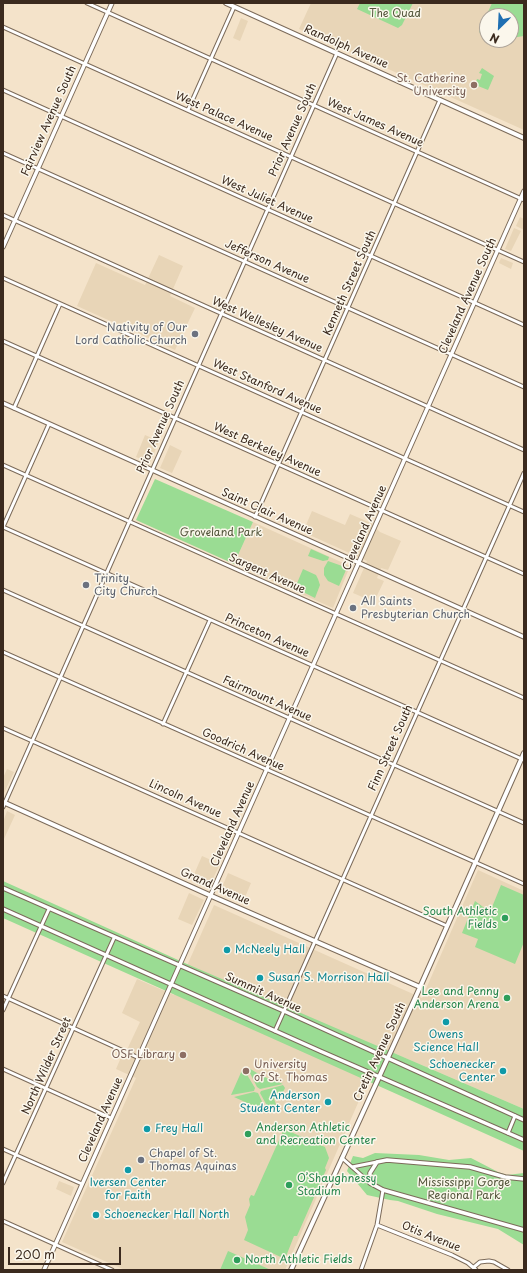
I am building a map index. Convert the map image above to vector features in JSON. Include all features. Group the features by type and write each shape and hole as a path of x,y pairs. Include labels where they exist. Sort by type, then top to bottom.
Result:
{"main road":[{"name":"Randolph Avenue","path":"226,3 524,138"},
{"name":"Cretin Avenue South","path":"291,1270 378,1076 420,987 498,811 523,760 524,753"},
{"name":"Grand Avenue","path":"4,804 420,987"}],"street":[{"name":"West James Avenue","path":"87,3 522,199"},
{"name":"Fairview Avenue South","path":"3,247 112,3"},
{"path":"188,110 234,7"},
{"name":"West Palace Avenue","path":"3,27 524,262"},
{"name":"Prior Avenue South","path":"4,804 33,742 337,53"},
{"name":"West Juliet Avenue","path":"3,90 524,325"},
{"name":"Kenneth Street South","path":"255,517 440,100"},
{"name":"Jefferson Avenue","path":"3,152 348,309 524,387"},
{"name":"Cleveland Avenue South","path":"428,407 522,199 524,191"},
{"name":"West Wellesley Avenue","path":"3,215 524,450"},
{"name":"West Stanford Avenue","path":"3,278 524,512"},
{"path":"14,408 60,304"},
{"name":"West Berkeley Avenue","path":"3,341 382,512 524,574"},
{"name":"Saint Clair Avenue","path":"3,403 524,637"},
{"name":"Cleveland Avenue","path":"44,1270 428,407"},
{"path":"3,527 49,424"},
{"name":"Sargent Avenue","path":"3,465 440,662 524,698"},
{"name":"Finn Street South","path":"275,1031 524,473"},
{"name":"Princeton Avenue","path":"3,527 523,760"},
{"name":"Fairmount Avenue","path":"3,590 524,822"},
{"path":"163,724 210,620"},
{"name":"Goodrich Avenue","path":"3,652 524,884"},
{"name":"Lincoln Avenue","path":"3,728 447,926"},
{"name":"Summit Avenue","path":"3,888 180,967 284,1011 524,1120"},
{"path":"3,909 275,1031 524,1140"},
{"path":"3,1010 48,909"},
{"name":"North Wilder Street","path":"3,1183 114,938"},
{"path":"3,996 139,1058"},
{"path":"3,1069 111,1118"},
{"path":"508,1132 516,1116"},
{"path":"3,1149 82,1184"},
{"path":"341,1158 370,1183 383,1190 524,1230"},
{"path":"352,1167 387,1160 464,1166 480,1169 505,1178 524,1179"},
{"path":"370,1183 370,1172 377,1162"},
{"path":"361,1270 377,1225 383,1190"},
{"path":"3,1221 112,1270"},
{"name":"Otis Avenue","path":"377,1225 452,1254 475,1269"},
{"path":"475,1269 480,1262 489,1261 494,1262 508,1270"}],"shaded area":[{"name":"St. Catherine University","path":"311,3 524,3 524,130 299,29"},
{"path":"241,18 248,21 240,41 233,38"},
{"path":"520,217 524,219 524,230 516,226"},
{"path":"514,228 521,231 511,251 505,249"},
{"path":"159,255 183,266 170,296 195,308 175,350 77,306 96,263 145,285"},
{"path":"501,258 513,263 511,269 499,263"},
{"path":"145,435 159,441 150,463 136,457"},
{"path":"170,445 182,451 172,473 160,468"},
{"path":"312,511 345,525 350,514 371,523 380,532 401,541 388,570 381,568 377,578 384,581 374,602 353,593 367,561 303,532"},
{"path":"253,522 350,566 333,608 234,564"},
{"path":"7,769 14,772 3,795 3,778"},
{"path":"7,811 15,815 4,839 3,822"},
{"path":"202,856 220,864 209,887 192,879"},
{"name":"University of St. Thomas","path":"478,870 524,891 524,1109 382,1048 285,1270 125,1270 62,1242 136,1078 116,1069 122,1055 124,1056 140,1022 122,1013 137,979 174,995 214,905 422,998"},
{"path":"228,873 251,883 243,902 220,892"},
{"path":"189,893 204,900 192,925 178,919"},
{"path":"59,1181 74,1187 71,1196 56,1189"}],"green space":[{"name":"The Quad","path":"360,3 413,3 402,25 398,28 357,9"},
{"path":"492,3 524,3 524,36 519,37 519,8 490,8"},
{"path":"482,68 494,76 488,90 478,86 476,82 477,79 480,80 482,74 479,73"},
{"name":"Groveland Park","path":"155,479 253,522 234,564 136,520"},
{"path":"311,549 329,557 328,560 323,561 308,556"},
{"path":"328,561 345,567 346,570 339,586 328,581 324,575 324,568"},
{"path":"303,569 316,575 318,579 320,585 315,598 295,588"},
{"path":"3,881 187,964 524,1109 524,1151 3,918"},
{"name":"South Athletic Fields","path":"501,885 524,895 524,942 515,964 475,947 478,939 462,933 475,901 490,912"},
{"path":"247,1067 262,1076 283,1084 260,1089 257,1087"},
{"path":"243,1068 255,1088 254,1091 231,1095"},
{"path":"283,1085 285,1088 282,1094 274,1099 277,1107 274,1112 271,1113 260,1093 261,1091"},
{"path":"254,1092 258,1093 267,1112 234,1097"},
{"name":"O’Shaughnessy Stadium","path":"284,1129 325,1147 329,1158 325,1168 326,1170 297,1236 294,1236 285,1259 244,1240 248,1230 245,1217 250,1205 249,1199 251,1195 254,1196"},
{"name":"Mississippi Gorge Regional Park","path":"375,1153 419,1155 449,1160 471,1158 507,1175 524,1173 524,1245 498,1229 437,1214 398,1201 367,1195 347,1171 353,1156 363,1158"},
{"name":"North Athletic Fields","path":"228,1251 271,1270 220,1270"}],"place":[{"name":"St. Catherine University","path":"474,85"},
{"name":"Nativity of Our Lord Catholic Church","path":"195,334"},
{"name":"Trinity City Church","path":"86,585"},
{"name":"All Saints Presbyterian Church","path":"353,608"},
{"name":"South Athletic Fields","path":"505,918"},
{"name":"McNeely Hall","path":"227,950"},
{"name":"Susan S. Morrison Hall","path":"260,978"},
{"name":"Lee and Penny Anderson Arena","path":"507,998"},
{"name":"Owens Science Hall","path":"446,1022"},
{"name":"OSF Library","path":"183,1055"},
{"name":"University of St. Thomas","path":"246,1071"},
{"name":"Schoenecker Center","path":"503,1071"},
{"name":"Anderson Student Center","path":"328,1102"},
{"name":"Frey Hall","path":"147,1129"},
{"name":"Anderson Athletic and Recreation Center","path":"248,1134"},
{"name":"Chapel of St. Thomas Aquinas","path":"141,1160"},
{"name":"Iversen Center for Faith","path":"128,1170"},
{"name":"O’Shaughnessy Stadium","path":"289,1185"},
{"name":"Schoenecker Hall North","path":"96,1215"},
{"name":"North Athletic Fields","path":"237,1260"}]}
